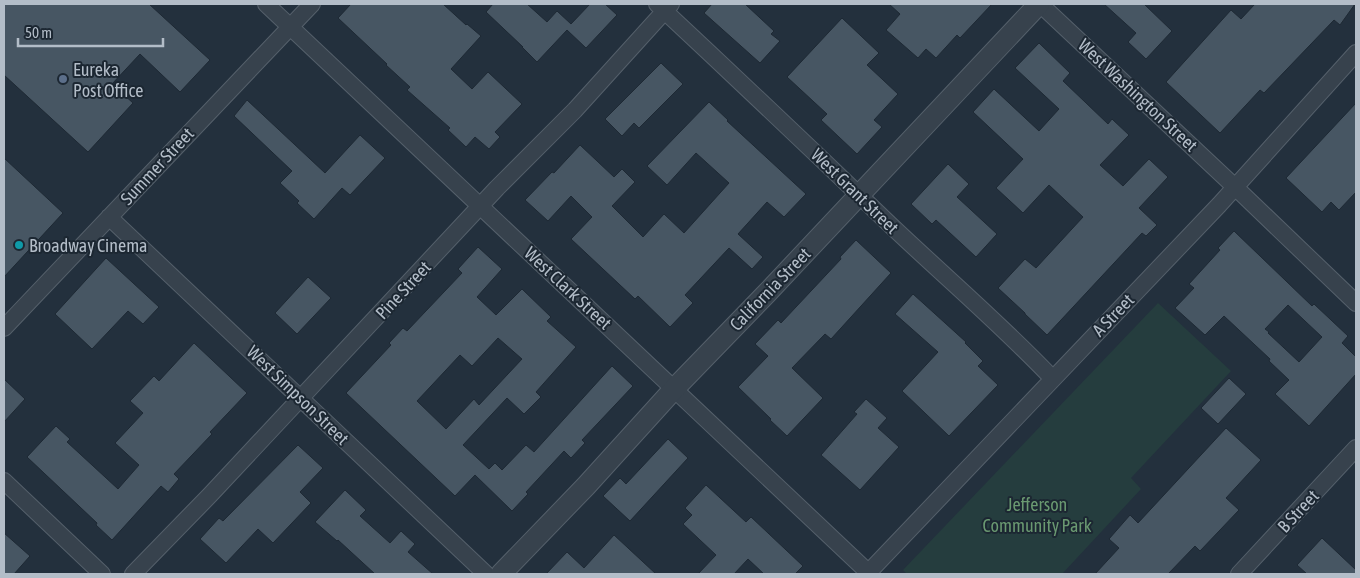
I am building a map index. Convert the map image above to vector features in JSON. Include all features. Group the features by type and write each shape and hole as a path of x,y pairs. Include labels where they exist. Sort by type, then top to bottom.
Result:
{"street":[{"name":"West Clark Street","path":"266,4 868,574"},
{"name":"Summer Street","path":"4,328 312,4"},
{"name":"West Washington Street","path":"1039,4 1356,303"},
{"name":"California Street","path":"501,574 1039,4"},
{"name":"West Grant Street","path":"664,6 1053,379"},
{"name":"Pine Street","path":"133,574 574,110 664,6"},
{"name":"A Street","path":"868,574 1235,187 1356,53"},
{"name":"West Simpson Street","path":"109,216 486,574"},
{"name":"B Street","path":"1249,571 1356,448"},
{"path":"4,481 102,574"}],"green space":[{"name":"Jefferson Community Park","path":"1158,303 1231,371 1131,478 1141,489 1062,574 907,574 903,570"}],"building":[{"name":"Eureka Post Office","path":"4,4 149,4 210,60 180,92 140,54 112,84 133,103 88,152 4,75"},
{"path":"351,4 443,4 481,36 451,69 472,89 488,72 522,104 495,132 500,137 489,149 475,137 466,147 448,130 450,128 407,90 410,87 338,18"},
{"path":"493,4 527,4 547,22 557,11 571,24 590,4 605,4 617,15 586,48 567,30 537,62 486,12"},
{"path":"712,4 745,4 774,31 771,34 780,41 760,63 704,13"},
{"path":"889,4 992,4 960,38 957,35 936,58 926,49 918,58 886,30 900,14"},
{"path":"1104,4 1144,4 1172,31 1146,59 1128,42 1136,33"},
{"path":"1255,4 1355,4 1340,25 1334,20 1264,93 1260,90 1220,133 1166,82 1231,10 1241,19"},
{"path":"842,18 879,53 867,65 898,94 874,120 882,127 857,154 821,120 827,114 787,77"},
{"path":"1039,43 1070,73 1063,81 1108,124 1112,119 1129,135 1100,165 1123,186 1149,159 1168,177 1139,208 1157,225 1146,236 1142,233 1047,335 998,288 1025,259 1036,268 1083,217 1049,185 1023,213 996,188 1023,159 973,112 994,89 1039,131 1059,109 1015,68"},
{"path":"661,63 683,84 639,128 634,123 622,136 605,119"},
{"path":"247,100 325,173 360,135 385,158 350,195 342,188 314,219 280,183 292,171 234,116"},
{"path":"709,102 806,194 784,217 767,202 738,234 763,257 752,269 729,248 685,295 693,303 670,327 638,296 635,299 571,239 592,217 571,196 548,221 525,200 580,145 614,177 622,169 635,182 612,206 643,237 664,214 684,233 729,183 696,153 667,185 647,166"},
{"path":"1356,103 1356,192 1339,210 1331,202 1322,212 1286,178"},
{"name":"Broadway Cinema","path":"4,158 63,213 4,277"},
{"path":"948,164 969,184 957,197 997,234 976,257 936,220 932,224 911,204"},
{"path":"1234,231 1312,306 1314,304 1348,336 1342,343 1356,357 1356,374 1309,426 1275,394 1289,380 1269,361 1270,359 1224,316 1205,335 1175,308 1194,288 1189,284 1220,250 1218,248","holes":["1288,305 1322,337 1299,362 1265,329"]},
{"path":"856,240 891,273 831,339 825,334 792,368 823,398 787,436 738,387 768,356 755,344 778,320 781,323 841,259 840,257"},
{"path":"478,247 502,269 477,297 496,315 522,289 551,317 547,321 576,347 536,392 541,397 524,414 507,398 463,445 489,469 495,463 502,470 526,445 534,452 612,366 633,386 582,440 585,443 571,458 564,451 526,492 528,494 512,511 475,475 455,496 346,393 391,345 389,343 403,328 407,331 462,273 458,269","holes":["498,338 522,359 479,405 474,399 446,429 417,401 460,355 472,366"]},
{"path":"106,258 159,307 143,324 128,311 92,349 55,314"},
{"path":"308,277 331,298 297,334 275,313"},
{"path":"913,294 966,342 983,361 978,366 998,385 949,436 902,391 938,352 895,314"},
{"path":"194,343 247,393 174,474 179,479 168,492 161,486 112,540 96,525 97,523 27,457 56,426 70,439 67,442 118,489 139,465 115,443 143,413 130,401 154,376 159,381"},
{"path":"1229,378 1246,394 1218,424 1201,408"},
{"path":"4,379 25,399 4,422"},
{"path":"866,399 887,418 878,428 899,447 860,490 821,455 857,414 854,412"},
{"path":"1226,428 1261,460 1226,498 1239,510 1200,551 1195,546 1168,574 1095,574 1119,548 1109,539 1130,515 1138,523"},
{"path":"668,439 688,458 630,521 603,496 620,478 626,484"},
{"path":"298,445 323,468 300,492 311,503 273,543 258,529 226,563 200,539 219,518 223,521"},
{"path":"706,485 746,522 751,517 803,566 795,574 764,574 748,559 734,574 698,574 716,555 683,524 692,515 685,508"},
{"path":"345,490 366,510 360,516 390,543 401,531 415,544 408,552 433,574 375,574 315,522"},
{"path":"4,533 30,556 14,574 4,574"},
{"path":"614,535 656,574 546,574 567,552 584,568"},
{"path":"1322,538 1356,570 1356,574 1307,574 1297,565"}],"place":[{"name":"Eureka Post Office","path":"63,79"},
{"name":"Broadway Cinema","path":"19,245"}]}
